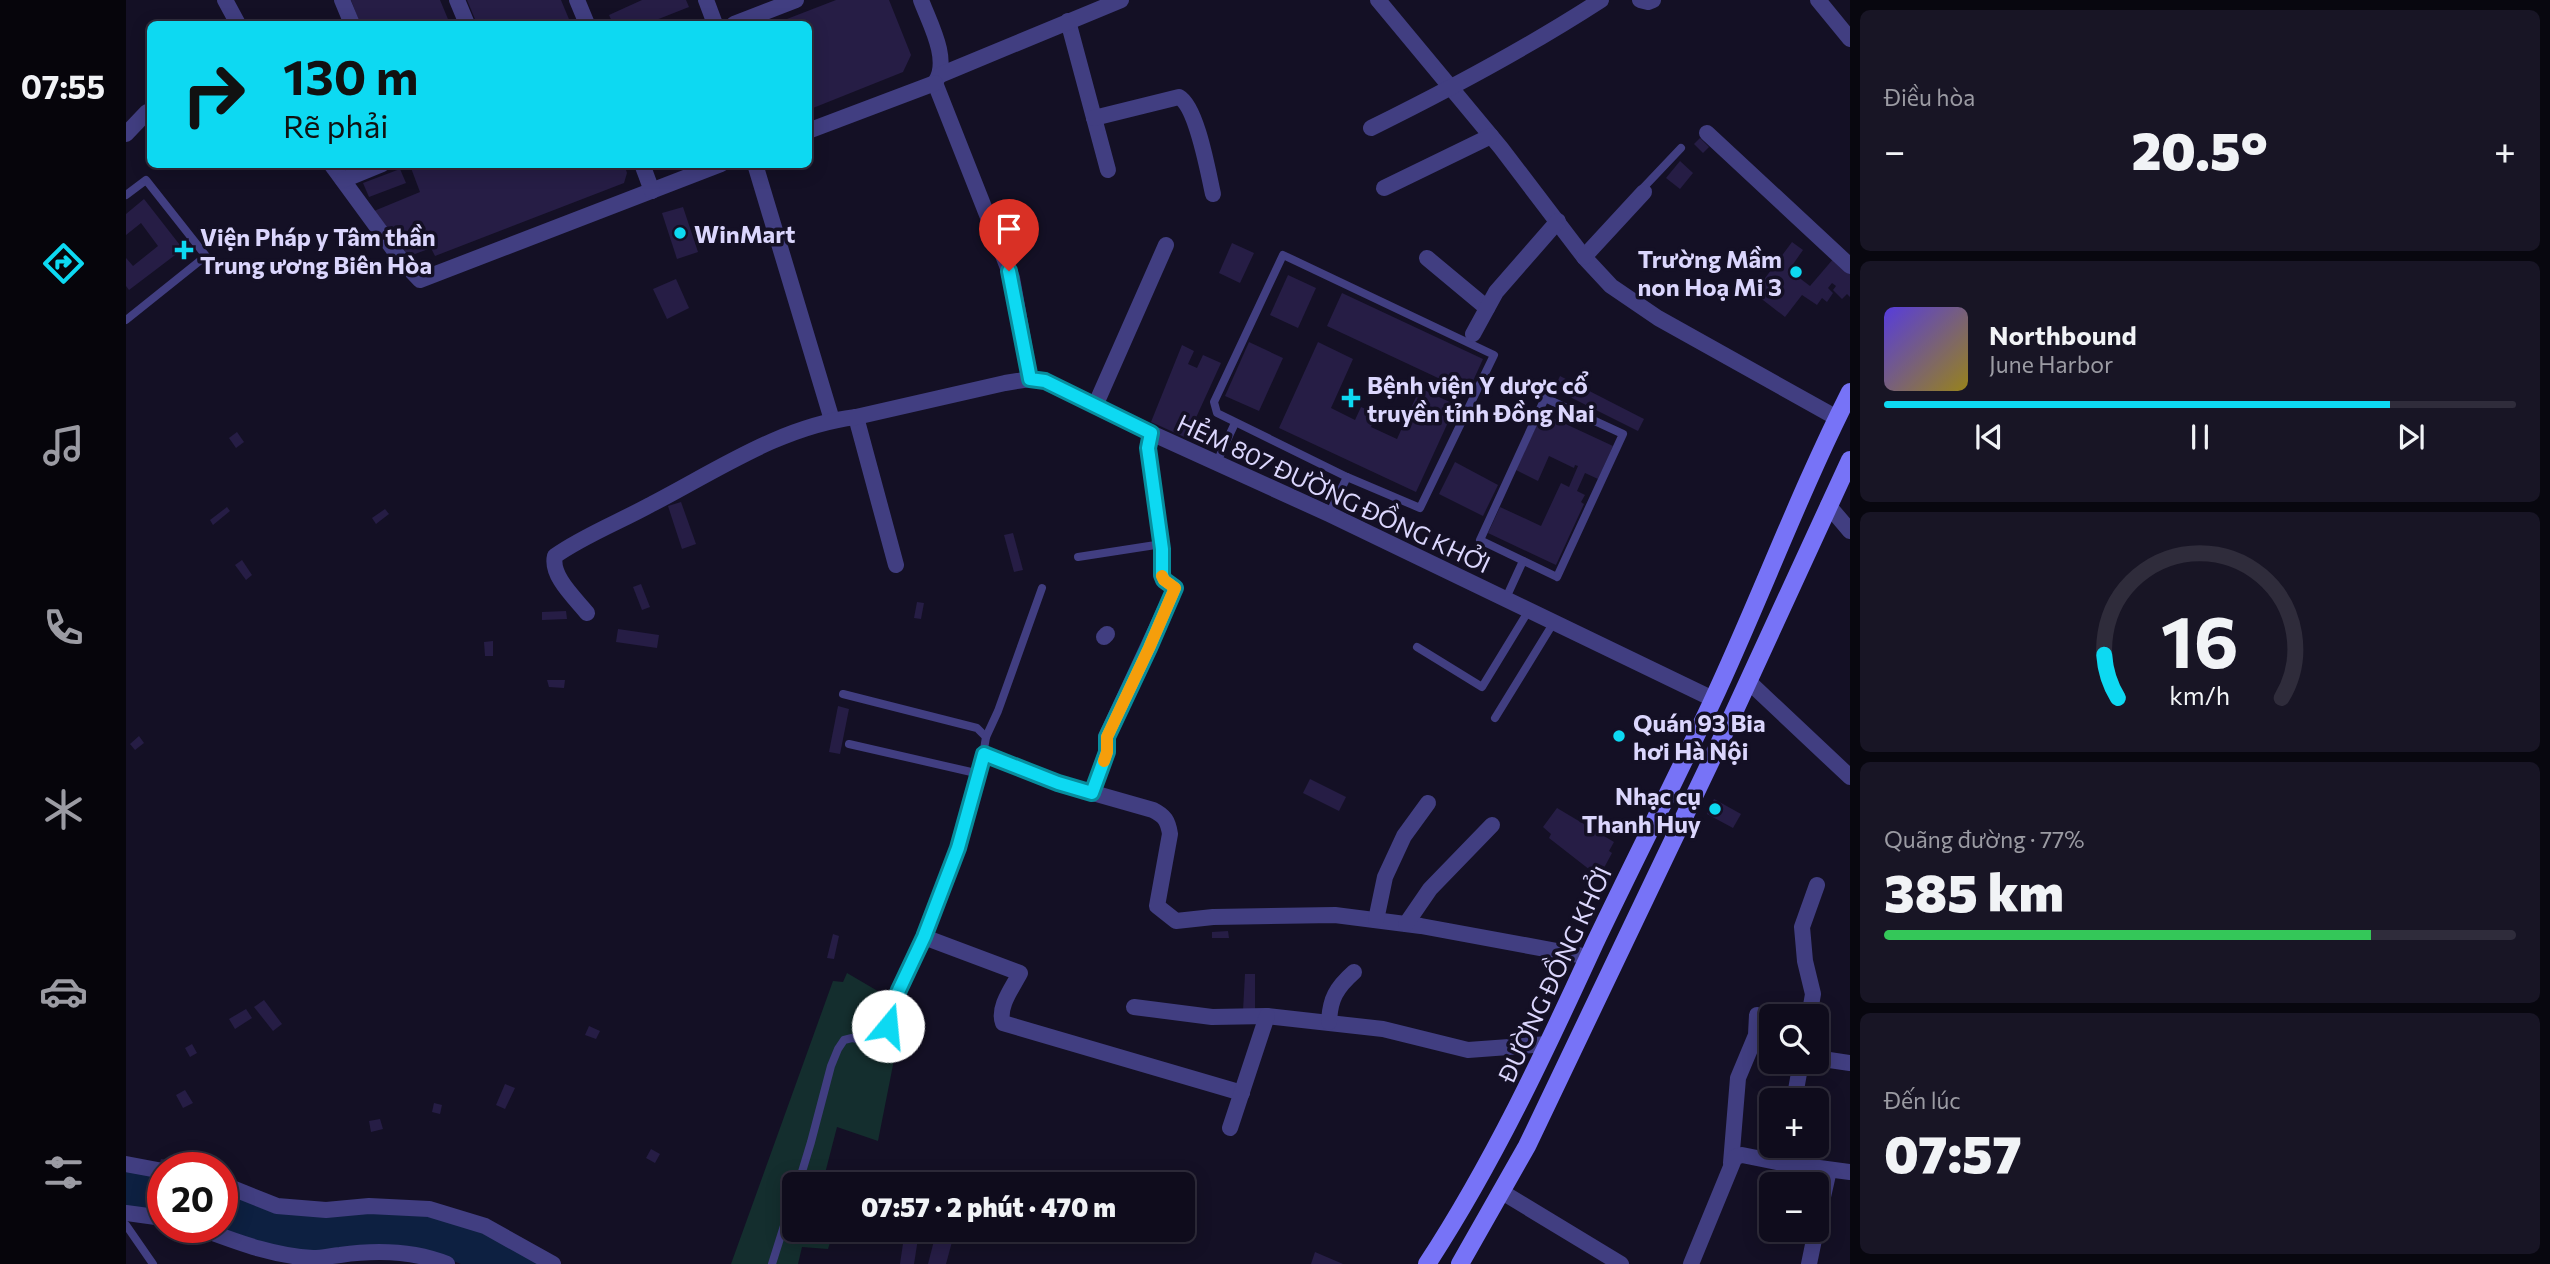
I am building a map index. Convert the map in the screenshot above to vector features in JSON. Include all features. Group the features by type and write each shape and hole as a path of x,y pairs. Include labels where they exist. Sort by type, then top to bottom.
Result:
{"main road":[{"name":"ĐƯỜNG ĐỒNG KHỞI","path":"1427,1264 1474,1189 1548,1044 1713,699 1850,391"},
{"name":"ĐƯỜNG ĐỒNG KHỞI","path":"1460,1264 1527,1146 1850,460"},
{"path":"1713,699 1734,711"}],"street":[{"path":"225,0 236,21"},
{"path":"342,0 351,21"},
{"path":"457,0 466,21"},
{"path":"577,0 586,21"},
{"path":"706,0 715,21"},
{"path":"742,21 796,0"},
{"path":"587,613 557,574 553,563 555,556 747,452 794,432 832,420 1030,379 1012,278 937,79 940,56 921,0"},
{"path":"812,129 1121,0"},
{"path":"1371,128 1451,88 1601,0"},
{"path":"1640,0 1653,0"},
{"path":"1818,0 1850,39"},
{"path":"1383,1 1584,257 1611,286 1658,318 1837,418"},
{"path":"1069,21 1108,170"},
{"path":"1094,118 1179,97 1185,100 1193,116 1213,194"},
{"path":"126,134 147,111"},
{"path":"1707,134 1850,266"},
{"path":"1384,188 1491,136"},
{"path":"334,168 402,261 420,280 711,168"},
{"path":"343,180 372,168"},
{"path":"643,168 652,191"},
{"path":"756,168 832,420"},
{"path":"1584,257 1644,192"},
{"path":"1473,334 1496,292 1558,221"},
{"path":"1095,406 1166,245"},
{"path":"1427,258 1487,308"},
{"name":"HẺM 807 ĐƯỜNG ĐỒNG KHỞI","path":"1030,379 1045,381 1216,464 1329,514 1713,699"},
{"path":"856,417 896,565"},
{"path":"1092,793 1107,752 1107,737 1175,588 1163,578 1162,544 1148,448 1151,433"},
{"path":"1828,505 1850,531"},
{"path":"1748,681 1850,778"},
{"path":"1034,774 1162,815 1168,822 1170,834 1157,906 1176,921 1213,917 1335,915 1406,924 1589,957"},
{"path":"1376,920 1385,877 1404,836 1429,803"},
{"path":"1406,924 1430,889 1492,825"},
{"path":"1811,1004 1813,994 1805,961 1802,927 1817,885"},
{"path":"924,937 1020,973 1005,1002 1001,1014 1003,1023 1242,1093"},
{"path":"1329,1022 1330,1003 1335,992 1354,972"},
{"path":"1134,1007 1212,1017 1267,1016 1329,1022 1383,1029 1468,1050 1548,1044"},
{"path":"1731,1163 1738,1078 1756,1035 1757,1015"},
{"path":"1230,1128 1267,1016"},
{"path":"1829,1060 1850,1063"},
{"path":"1691,1264 1735,1157 1742,1155 1850,1172"},
{"path":"1782,1163 1783,1158"},
{"path":"126,1164 147,1168"},
{"path":"238,1191 259,1200 299,1208 326,1210 369,1206 429,1209 485,1226 553,1264"},
{"path":"1502,1192 1621,1264"},
{"path":"126,1213 147,1216"},
{"path":"238,1242 279,1254 323,1258 340,1254 396,1253 433,1258 447,1264"},
{"path":"1809,1264 1813,1242"}],"lane":[{"path":"1644,192 1644,187 1681,148"},
{"path":"126,195 146,180 206,256 126,320"},
{"path":"1283,255 1494,355 1420,508 1347,477 1217,414 1214,402 1283,255"},
{"path":"1545,398 1623,434 1557,577 1523,561 1479,540 1545,398"},
{"path":"1216,464 1236,423"},
{"path":"1329,514 1347,477"},
{"path":"1079,557 1162,544"},
{"path":"1506,598 1523,561"},
{"path":"801,1172 838,1049 844,1040 852,1038 867,1041 885,1033 899,990 924,937 958,848 980,774 986,737 998,711 1042,587"},
{"path":"1417,647 1482,687 1529,610"},
{"path":"1495,718 1554,622"},
{"path":"843,694 977,728 986,737"},
{"path":"849,744 980,774"},
{"path":"984,754 1034,774"},
{"path":"126,1225 153,1264"},
{"path":"772,1264 782,1232"}],"green space":[{"path":"847,973 893,1000 905,1004 878,1141 837,1127 825,1172 782,1172 782,1242 830,1242 828,1249 802,1247 798,1264 731,1264 833,981 843,982"}],"water":[{"path":"126,1169 147,1173 147,1210 126,1208"},
{"path":"238,1196 429,1215 483,1231 543,1264 461,1264 432,1253 323,1253 280,1248 238,1235"}],"building":[{"path":"351,0 440,0 449,21 359,21"},
{"path":"467,0 561,0 570,21 476,21"},
{"path":"642,0 686,0 689,7 654,21 612,21 609,15"},
{"path":"836,0 889,0 911,55 903,72 812,108 812,21 782,21"},
{"path":"1700,138 1709,147 1703,153 1694,144"},
{"path":"1680,161 1693,173 1680,189 1666,178"},
{"path":"411,168 625,168 627,173 624,183 435,256 431,248 407,257 399,237 394,240 374,211 420,192"},
{"path":"400,169 406,183 369,197 363,183"},
{"path":"144,199 183,249 129,290 126,286 126,258 133,266 158,246 141,223 126,235 126,214"},
{"name":"WinMart","path":"683,207 698,252 677,259 662,213"},
{"path":"1792,242 1803,250 1789,270 1810,286 1834,258 1850,273 1850,297 1847,294 1842,299 1833,290 1836,286 1832,283 1828,288 1833,293 1827,302 1822,298 1817,305 1802,295 1785,317 1754,293"},
{"path":"1232,243 1254,253 1240,283 1219,273"},
{"path":"1288,275 1316,288 1298,328 1270,315"},
{"path":"676,279 689,308 667,319 653,289"},
{"path":"1342,293 1483,359 1468,392 1327,326"},
{"path":"1249,342 1283,358 1259,411 1225,396"},
{"path":"1318,342 1353,359 1331,408 1355,420 1361,407 1377,414 1371,427 1397,439 1420,388 1456,405 1416,492 1279,428"},
{"path":"1182,345 1194,351 1188,364 1197,368 1203,355 1221,363 1194,422 1216,433 1209,448 1151,422"},
{"path":"1560,376 1644,419 1638,431 1554,389"},
{"path":"1542,413 1613,446 1598,479 1585,473 1577,491 1585,495 1581,502 1584,504 1556,565 1488,533 1500,507 1541,526 1561,483 1569,487 1578,466 1575,465 1574,468 1549,456 1538,481 1516,470"},
{"path":"237,432 244,442 236,448 229,438"},
{"path":"1455,462 1498,485 1483,516 1439,494"},
{"path":"681,502 696,544 682,549 668,506"},
{"path":"227,507 230,511 213,525 210,520"},
{"path":"385,509 389,514 376,524 372,518"},
{"path":"1013,533 1023,570 1014,572 1004,535"},
{"path":"242,560 252,575 246,580 235,565"},
{"path":"641,584 650,607 642,610 633,587"},
{"path":"917,602 924,603 921,619 914,618"},
{"path":"566,611 567,619 542,620 542,612"},
{"path":"618,629 659,635 657,648 616,642"},
{"path":"493,641 493,656 485,656 484,642"},
{"path":"547,680 565,680 564,688 549,687"},
{"path":"838,706 849,709 840,754 829,752"},
{"path":"139,736 144,743 135,750 130,744"},
{"path":"1310,779 1346,797 1339,811 1303,793"},
{"path":"1714,799 1741,814 1733,828 1707,814"},
{"path":"1557,808 1614,842 1609,851 1612,853 1599,877 1549,838 1551,834 1543,827"},
{"path":"1228,931 1229,938 1212,938 1212,932"},
{"path":"833,934 839,936 834,959 827,958"},
{"path":"1245,974 1255,974 1255,1011 1243,1011"},
{"path":"264,1000 282,1024 273,1031 254,1007"},
{"path":"246,1009 252,1018 235,1029 229,1019"},
{"path":"589,1026 600,1031 596,1039 585,1035"},
{"path":"192,1044 197,1053 190,1057 185,1048"},
{"path":"505,1084 515,1088 505,1109 496,1105"},
{"path":"185,1090 193,1103 183,1108 176,1095"},
{"path":"434,1103 442,1105 440,1114 432,1112"},
{"path":"380,1119 383,1129 371,1132 369,1121"},
{"path":"651,1149 660,1154 655,1163 646,1158"},
{"path":"903,1242 917,1242 914,1264 900,1264"},
{"path":"934,1242 952,1242 946,1264 928,1264"},
{"path":"1315,1252 1343,1264 1311,1264"}],"slow traffic":[{"path":"1104,761 1107,737 1175,588 1162,576"}],"place":[{"name":"WinMart","path":"680,233"},
{"name":"Viện Pháp y Tâm thần Trung ương Biên Hòa","path":"184,250"},
{"name":"Trường Mầm non Hoạ Mi 3","path":"1796,272"},
{"name":"Bệnh viện Y dược cổ truyền tỉnh Đồng Nai","path":"1351,398"},
{"name":"Quán 93 Bia hơi Hà Nội","path":"1619,736"},
{"name":"Nhạc cụ Thanh Huy","path":"1715,809"}],"route":[{"path":"888,1026 899,990 924,937 958,848 984,754 1058,783 1092,793 1107,752 1107,737 1175,588 1164,580 1162,575 1162,549 1148,448 1151,433 1045,381 1030,379 1009,271"}]}
